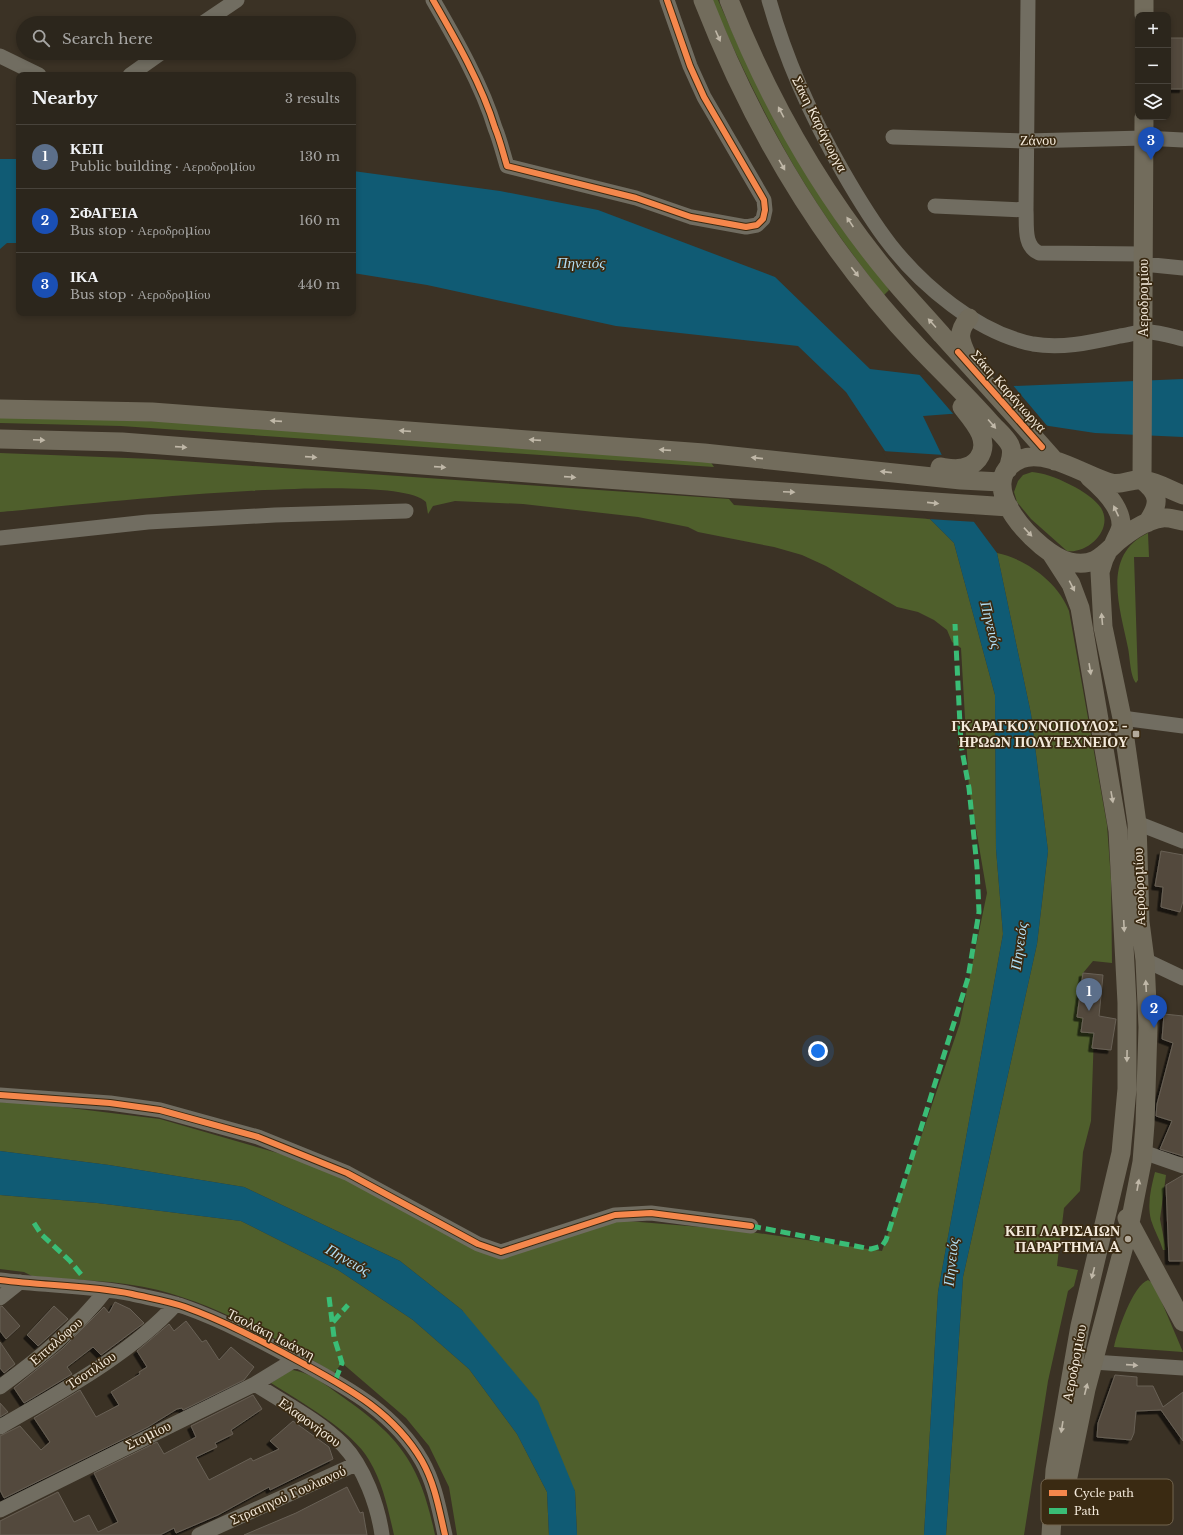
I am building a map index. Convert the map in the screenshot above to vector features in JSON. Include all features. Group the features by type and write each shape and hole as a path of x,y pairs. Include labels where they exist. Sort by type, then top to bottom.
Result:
{"main road":[{"path":"703,0 736,77 759,125 783,167 841,254 877,301 945,376 976,405 1010,444 1011,455 1005,475 1003,492 1009,507 1018,521 1051,553 1069,562 1078,563 1087,563 1097,560 1128,534 1148,523 1163,518 1183,521"},
{"name":"Σάκη Καράγιωργα","path":"729,0 757,65 781,112 822,181 859,237 890,277 962,352 977,373 1055,461"},
{"path":"1144,0 1144,12"},
{"name":"Αεροδρομίου","path":"1142,480 1144,120"},
{"path":"962,352 960,336 962,328 969,318"},
{"path":"945,376 954,396 976,425 983,442 983,448 979,457 965,474"},
{"path":"0,409 152,412 704,453 913,475 1005,475"},
{"path":"0,439 122,442 723,488 833,494 976,506 1009,507"},
{"path":"1005,475 1015,462 1026,458 1037,458 1055,461 1085,474 1117,484 1142,480 1183,495"},
{"path":"1085,474 1109,498 1120,518 1120,530 1110,550"},
{"path":"1142,480 1151,487 1157,498 1155,508 1148,523"},
{"name":"Αεροδρομίου","path":"1068,1479 1086,1389 1130,1223 1143,1152 1148,1027 1145,960 1140,922 1137,823 1122,718 1103,627 1101,610 1100,572 1104,559 1110,550"},
{"name":"Αεροδρομίου","path":"1051,553 1071,584 1080,608 1118,831 1124,928 1128,1048 1125,1124 1121,1153 1080,1326 1054,1479"},
{"path":"1112,1194 1130,1223 1183,1322"},
{"name":"Αεροδρομίου","path":"1051,1535 1052,1525"},
{"name":"Αεροδρομίου","path":"1051,1535 1055,1525"}],"street":[{"path":"214,16 237,0"},
{"path":"433,0 455,38 482,96 495,126 506,166 636,198 681,215 711,222 746,227 757,225 763,219 765,210 764,200 704,97 690,66 667,0"},
{"name":"Σάκη Καράγιωργα","path":"769,0 799,85 827,143 862,204 890,245 911,271 935,292 969,318 1013,338 1041,345 1074,344 1143,333 1183,339"},
{"path":"1028,0 1026,210 1027,239 1029,246 1034,251 1039,253 1143,259 1183,268"},
{"path":"0,56 32,72"},
{"path":"134,72 151,60"},
{"name":"Ζάνου","path":"893,137 1026,141 1144,138 1183,140"},
{"path":"935,206 1026,210"},
{"path":"0,538 148,522 275,515 406,511"},
{"path":"1122,718 1183,726"},
{"path":"1137,823 1183,841"},
{"path":"1145,960 1183,978"},
{"path":"0,1095 110,1103 160,1110 250,1135 347,1173 478,1244 501,1252 615,1215 651,1213 751,1226"},
{"path":"1143,1152 1183,1166"},
{"name":"Τσολάκη Ιωάννη","path":"0,1280 69,1285 106,1290 176,1304 248,1334 296,1359 370,1403 408,1440 430,1476 439,1504 445,1535"},
{"path":"0,1298 20,1282"},
{"name":"Επταλόφου","path":"0,1387 20,1372 84,1317 106,1290"},
{"name":"Τσοτιλίου","path":"0,1427 59,1392 118,1353 162,1320 176,1304"},
{"name":"Στομίου","path":"0,1510 255,1384 296,1359"},
{"path":"1093,1362 1183,1368"},
{"name":"Ελαφονήσου","path":"255,1384 343,1445 356,1464 370,1492 382,1535"},
{"name":"Στρατηγού Γουλιανού","path":"199,1535 356,1464"}],"green space":[{"path":"711,0 718,0 738,45 889,290 884,295 835,230 794,166 756,96"},
{"path":"0,415 172,422 710,461 714,467 121,426 0,423"},
{"path":"0,453 153,459 729,499 734,505 930,519 954,543 995,695 996,849 1003,934 938,1292 924,1535 577,1535 575,1491 462,1310 400,1261 244,1187 109,1165 0,1151 0,1102 38,1104 160,1119 347,1173 498,1251 603,1219 737,1230 882,1251 960,1023 987,893 969,788 961,648 952,642 947,630 934,620 918,612 897,607 826,566 802,555 774,547 698,532 688,527 638,517 523,504 455,501 433,506 428,514 426,502 401,492 355,489 293,489 224,492 0,512"},
{"path":"1032,472 1040,473 1070,484 1096,502 1101,508 1104,516 1104,524 1097,538 1083,548 1075,551 1067,551 1031,519 1017,502 1014,492 1018,481 1023,475"},
{"path":"1148,533 1149,557 1134,557 1138,680 1136,683 1131,671 1118,600 1117,584 1119,569 1124,555 1133,543"},
{"path":"997,553 1008,556 1030,566 1040,573 1049,581 1064,600 1069,611 1107,825 1111,880 1112,963 1093,961 1083,973 1077,1017 1083,1018 1081,1031 1094,1033 1091,1121 1083,1152 1080,1191 1064,1208 1057,1266 1078,1270 1074,1286 1068,1291 1048,1381 1024,1535 946,1535 963,1277 1037,944 1048,851 1031,714"},
{"path":"1155,1172 1166,1175 1160,1219 1166,1250 1163,1250 1152,1224 1149,1208"},
{"path":"0,1195 97,1203 241,1221 338,1270 413,1320 469,1369 517,1434 547,1492 549,1535 457,1535 449,1487 429,1446 406,1418 342,1363 334,1373 249,1325 204,1305 158,1290 112,1282 34,1277 24,1272 0,1269"},
{"path":"1148,1280 1154,1284 1183,1352 1114,1347 1118,1331 1131,1299 1142,1284"},
{"path":"291,1370 316,1378 376,1422 391,1437 403,1452 422,1488 435,1535 394,1535 378,1478 369,1460 361,1449 351,1438 324,1417 271,1383"}],"water":[{"path":"0,159 16,159 16,243 7,243 0,249"},
{"name":"Πηνειός","path":"356,171 500,191 598,210 775,277 870,369 1014,386 1183,379 1183,437 1095,433 963,413 923,416 974,522 997,553 1031,714 1048,851 1037,944 963,1277 946,1535 924,1535 938,1292 1003,934 996,849 995,695 954,543 930,519 846,392 798,346 616,326 427,285 356,273"},
{"name":"Πηνειός","path":"0,1151 109,1165 244,1187 400,1261 462,1310 538,1401 575,1491 577,1535 549,1535 547,1492 517,1434 469,1369 413,1320 338,1270 241,1221 97,1203 0,1195"}],"pier":[{"path":"918,373 1011,383 1049,428 963,415 955,416"},
{"path":"882,451 944,455 977,522 927,519"}],"building":[{"path":"1171,38 1183,38 1183,89 1171,89"},
{"path":"1161,851 1183,855 1183,901 1180,912 1161,907 1163,887 1155,886"},
{"path":"1083,973 1103,975 1099,1016 1116,1019 1111,1050 1092,1048 1094,1033 1081,1032 1083,1018 1077,1017"},
{"path":"1164,1014 1183,1016 1183,1156 1160,1149 1172,1121 1156,1116 1157,1104 1173,1043 1162,1039"},
{"path":"1183,1175 1183,1261 1169,1261 1166,1185"},
{"path":"115,1302 130,1309 144,1323 101,1355 93,1347 67,1367 72,1374 24,1403 14,1388 62,1349 104,1307 109,1313"},
{"path":"2,1306 20,1326 6,1339 0,1331 0,1307"},
{"path":"54,1306 68,1319 38,1346 27,1335"},
{"path":"186,1321 202,1342 206,1340 219,1360 231,1347 254,1367 244,1380 183,1410 182,1408 177,1409 148,1427 4,1498 0,1490 0,1436 20,1426 41,1450 50,1442 34,1418 80,1390 96,1417 119,1405 111,1392 140,1374 139,1372 147,1367 137,1351 169,1324 174,1331"},
{"path":"0,1342 15,1364 4,1373 0,1368"},
{"path":"1115,1375 1137,1377 1137,1386 1153,1386 1163,1407 1183,1392 1183,1441 1161,1410 1136,1411 1134,1433 1131,1440 1097,1437 1098,1423"},
{"path":"253,1395 262,1409 231,1430 233,1434 215,1443 217,1447 196,1457 209,1480 251,1458 253,1461 279,1449 270,1441 293,1421 329,1447 333,1459 270,1490 269,1487 218,1515 176,1533 174,1528 160,1535 0,1535 0,1521 58,1492 74,1522 89,1515 98,1532 118,1522 94,1473 157,1442 164,1454 196,1437 191,1426"},
{"path":"0,1403 8,1412 0,1417"},
{"path":"347,1487 360,1513 363,1512 367,1535 244,1535 296,1513"}],"marked path":[{"path":"751,1226 871,1249 882,1246 886,1240 968,978 979,912 977,867 969,788 961,745 955,624"},
{"path":"34,1223 41,1234 70,1261 84,1278"},
{"path":"329,1297 334,1337 342,1363 335,1381"},
{"path":"333,1322 348,1305"}],"cycle path":[{"path":"433,0 459,46 483,95 507,166 636,198 691,217 746,227 757,225 763,219 765,210 764,200 704,97 690,66 667,0"},
{"path":"958,352 1042,447"},
{"path":"0,1095 110,1103 160,1110 258,1137 347,1173 478,1244 501,1252 615,1215 651,1213 751,1226"},
{"path":"0,1280 116,1291 179,1305 231,1326 321,1373 370,1404 385,1416 411,1444 422,1461 430,1479 445,1535"}],"place":[{"name":"ΙΚΑ","path":"1151,160"},
{"name":"ΓΚΑΡΑΓΚΟΥΝΟΠΟΥΛΟΣ - ΗΡΩΩΝ ΠΟΛΥΤΕΧΝΕΙΟΥ","path":"1136,734"},
{"name":"ΚΕΠ","path":"1089,1011"},
{"name":"ΣΦΑΓΕΙΑ","path":"1154,1028"},
{"name":"ΚΕΠ ΛΑΡΙΣΑΙΩΝ ΠΑΡΑΡΤΗΜΑ A","path":"1128,1239"}]}
